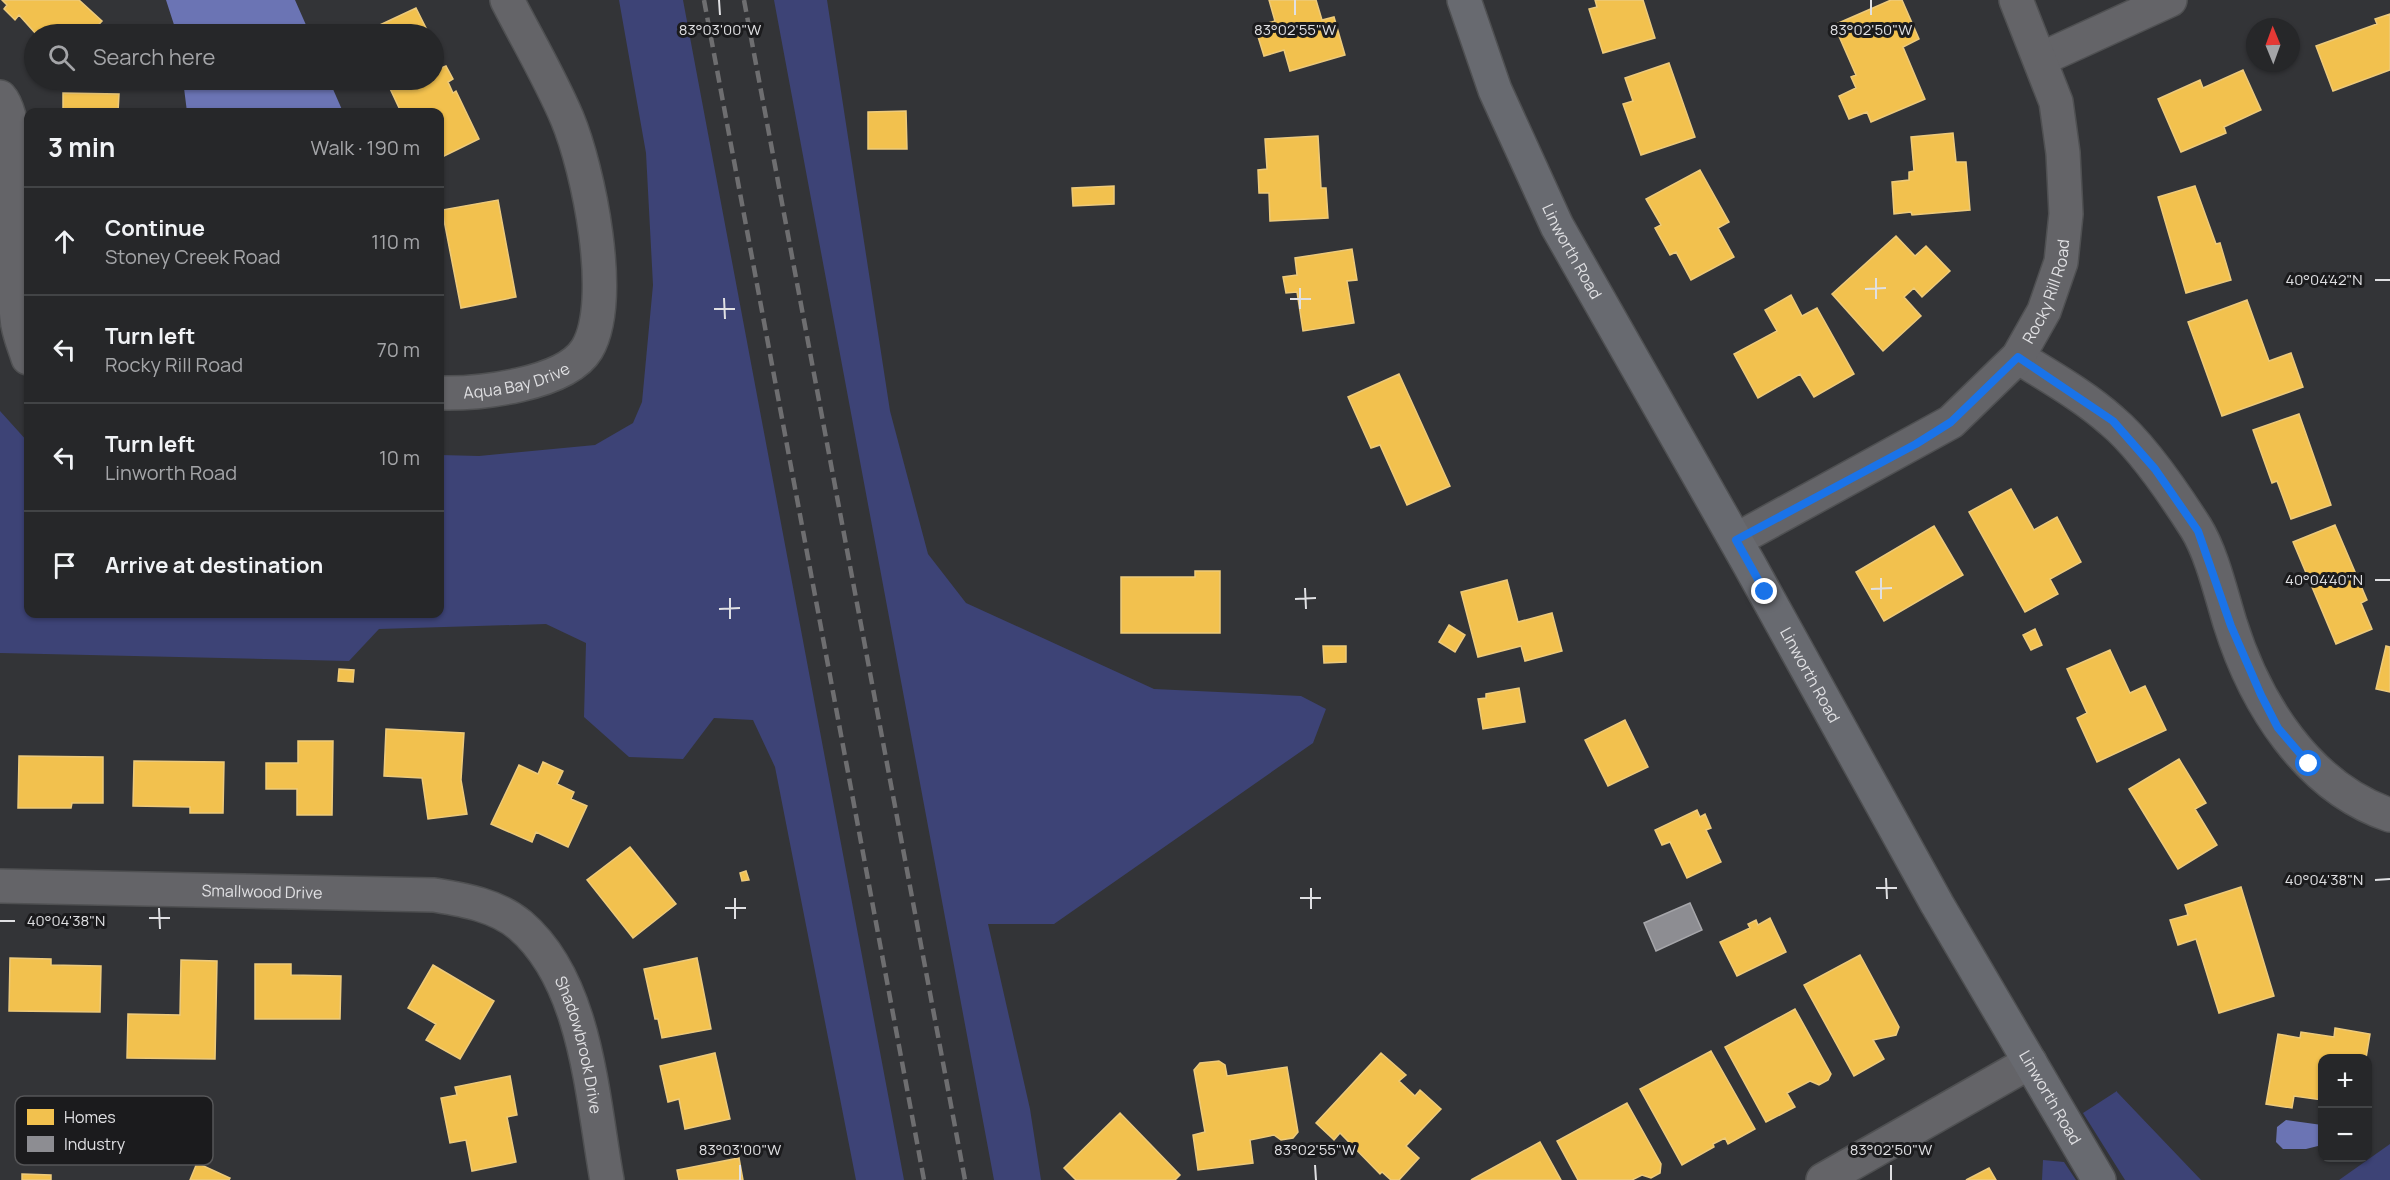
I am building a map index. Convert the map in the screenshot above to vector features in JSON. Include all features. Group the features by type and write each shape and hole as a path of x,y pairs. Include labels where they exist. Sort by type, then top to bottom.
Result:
{"main road":[{"name":"Linworth Road","path":"1464,0 1495,90 1557,226 1736,540 1937,904 2099,1180"}],"street":[{"name":"Aqua Bay Drive","path":"444,393 472,394 555,376 586,350 598,316 599,280 585,171 567,117 507,0"},
{"name":"Rocky Rill Road","path":"1736,540 1916,444 1951,422 2018,357 2044,311 2061,262 2066,214 2063,153 2056,102 2016,0"},
{"path":"2041,59 2170,0"},
{"path":"0,97 5,102 15,144 14,263 17,321 24,345"},
{"path":"2018,357 2113,421 2155,469 2198,531 2231,626 2278,728 2309,764 2354,799 2390,815"},
{"name":"Smallwood Drive","path":"0,886 434,895 479,903 519,925"},
{"name":"Shadowbrook Drive","path":"519,925 555,967 578,1017 607,1180"},
{"path":"1823,1180 2030,1062"}],"shaded area":[{"path":"166,0 295,0 306,24 174,24"},
{"path":"619,0 683,0 904,1180 856,1180 775,767 753,720 714,718 683,759 629,757 584,717 586,643 546,624 379,629 349,661 0,653 0,411 24,438 24,618 444,618 444,455 479,456 595,445 633,423 642,402 653,285 646,153"},
{"path":"774,0 827,0 890,411 928,554 966,603 1154,689 1301,696 1326,709 1313,743 1054,924 988,924 1030,1109 1041,1180 994,1180"},
{"path":"184,90 333,90 341,108 186,108"},
{"path":"2117,1091 2201,1180 2125,1180 2083,1113"},
{"path":"2286,1120 2318,1124 2318,1146 2306,1149 2283,1149 2276,1142 2277,1127"},
{"path":"2390,1144 2390,1180 2339,1180 2364,1162 2372,1162 2372,1157"},
{"path":"2043,1160 2064,1162 2076,1180 2042,1180"}],"building: Homes":[{"path":"2,0 79,0 102,21 99,24 27,24 19,15 15,20 4,9 7,5"},
{"path":"1269,0 1316,0 1322,20 1334,17 1345,55 1290,71 1284,50 1264,56 1255,27 1275,21"},
{"path":"1595,0 1643,0 1655,38 1603,53 1589,9 1597,7"},
{"path":"1891,0 1902,0 1919,39 1903,47 1925,99 1871,122 1867,112 1849,119 1839,96 1856,88 1851,77 1856,75 1834,25"},
{"path":"416,8 424,24 382,24"},
{"path":"2390,14 2390,70 2333,91 2316,46 2377,24 2375,19"},
{"path":"1669,63 1695,137 1641,155 1623,104 1633,101 1625,78"},
{"path":"446,66 453,79 448,82 453,93 456,91 479,139 444,156 444,108 399,108 391,90 444,90 444,67"},
{"path":"2243,70 2261,110 2224,127 2226,133 2181,152 2158,99 2200,80 2203,88"},
{"path":"63,93 119,94 118,108 63,108"},
{"path":"906,111 907,149 868,149 868,112"},
{"path":"1953,133 1956,162 1966,162 1970,210 1912,215 1911,212 1894,214 1892,182 1909,180 1909,172 1914,171 1911,137"},
{"path":"1318,136 1321,188 1326,188 1328,218 1270,221 1269,193 1259,193 1258,170 1267,169 1265,139"},
{"path":"1700,170 1729,222 1718,228 1734,257 1691,280 1676,252 1670,255 1655,228 1661,225 1646,199"},
{"path":"1114,186 1114,204 1073,206 1072,188"},
{"path":"2195,186 2216,244 2220,243 2231,280 2186,293 2158,197"},
{"path":"498,200 516,297 461,308 444,220 444,210"},
{"path":"1896,236 1915,256 1926,246 1950,271 1922,297 1914,288 1904,297 1921,316 1883,351 1832,294"},
{"path":"1352,249 1357,280 1347,281 1354,323 1303,331 1297,292 1286,293 1283,277 1297,275 1295,258"},
{"path":"1791,295 1802,316 1817,308 1854,374 1814,397 1800,374 1758,398 1734,354 1777,331 1765,310"},
{"path":"2247,300 2269,361 2291,353 2303,387 2222,416 2188,322"},
{"path":"1399,374 1450,486 1407,505 1380,445 1371,448 1348,397"},
{"path":"2299,414 2331,505 2291,519 2277,481 2272,483 2253,430"},
{"path":"2011,489 2034,530 2057,517 2081,562 2050,579 2058,594 2025,612 1969,512"},
{"path":"2335,525 2367,600 2361,603 2372,629 2336,644 2293,542"},
{"path":"1934,526 1963,575 1884,621 1856,572"},
{"path":"1195,571 1220,571 1220,633 1121,633 1121,577 1195,577"},
{"path":"1507,580 1518,622 1552,613 1562,651 1525,661 1521,646 1478,657 1461,592"},
{"path":"1449,625 1465,635 1455,652 1439,642"},
{"path":"2035,629 2042,645 2031,650 2023,635"},
{"path":"1323,646 1346,646 1346,662 1324,663"},
{"path":"2386,646 2390,647 2390,692 2376,689"},
{"path":"2110,650 2130,693 2145,686 2166,730 2097,762 2077,718 2087,713 2067,669"},
{"path":"339,669 354,670 353,682 338,681"},
{"path":"1519,688 1525,722 1483,729 1478,699 1486,698 1486,694"},
{"path":"1625,720 1648,767 1608,786 1585,740"},
{"path":"386,729 464,733 461,780 467,814 428,819 422,778 384,776"},
{"path":"298,741 333,741 332,815 297,815 297,789 266,789 266,763 298,763"},
{"path":"19,756 103,757 103,803 72,803 71,808 18,808"},
{"path":"2179,759 2206,803 2195,809 2217,845 2178,869 2129,789"},
{"path":"134,761 224,762 223,813 190,813 190,807 133,806"},
{"path":"543,762 563,771 557,784 574,792 571,799 587,806 568,847 536,832 532,842 491,824 519,765 538,774"},
{"path":"1697,810 1700,817 1705,814 1711,828 1706,830 1721,862 1687,878 1670,842 1662,845 1655,830"},
{"path":"630,847 676,904 633,938 587,880"},
{"path":"746,871 749,880 742,881 740,873"},
{"path":"2241,887 2274,996 2219,1013 2196,939 2178,945 2170,920 2188,915 2185,905"},
{"path":"1770,918 1786,952 1737,976 1720,942 1750,928 1748,924 1756,920 1758,925"},
{"path":"1860,955 1899,1027 1896,1035 1873,1040 1884,1059 1854,1076 1804,985"},
{"path":"10,958 51,959 51,965 101,966 100,1012 9,1011"},
{"path":"697,958 711,1029 662,1038 658,1019 655,1019 644,969"},
{"path":"181,960 217,961 215,1059 127,1058 128,1014 180,1015"},
{"path":"255,964 291,964 291,975 341,976 340,1019 255,1019"},
{"path":"433,965 494,1001 460,1059 426,1040 436,1024 408,1008"},
{"path":"1795,1009 1831,1074 1828,1080 1819,1085 1810,1081 1787,1093 1795,1107 1766,1122 1725,1047"},
{"path":"2335,1028 2370,1034 2367,1054 2318,1054 2318,1099 2294,1096 2292,1108 2266,1104 2278,1034 2300,1038 2301,1032 2334,1037"},
{"path":"1711,1051 1755,1129 1728,1144 1725,1138 1682,1165 1640,1089"},
{"path":"715,1053 730,1119 685,1129 679,1099 668,1102 660,1066"},
{"path":"1381,1053 1406,1075 1399,1081 1415,1096 1420,1090 1441,1109 1406,1146 1419,1158 1399,1180 1391,1180 1382,1172 1380,1174 1340,1133 1334,1140 1316,1123"},
{"path":"1219,1061 1225,1065 1227,1076 1287,1067 1298,1132 1293,1138 1281,1140 1274,1135 1250,1140 1253,1163 1198,1170 1193,1135 1205,1132 1194,1070 1200,1063"},
{"path":"510,1076 517,1115 507,1117 516,1162 472,1171 466,1140 450,1143 441,1098 457,1095 455,1087"},
{"path":"1627,1103 1661,1164 1660,1173 1651,1178 1642,1175 1632,1180 1578,1180 1557,1141"},
{"path":"1120,1113 1180,1175 1175,1180 1076,1180 1064,1168"},
{"path":"1540,1142 1561,1180 1471,1180"},
{"path":"739,1158 743,1180 679,1180 677,1170"},
{"path":"196,1165 201,1165 230,1178 229,1180 190,1180"},
{"path":"1989,1168 1996,1180 1966,1180"},
{"path":"22,1174 51,1175 51,1180 22,1180"}],"building: Industry":[{"path":"1690,903 1702,930 1656,951 1644,923"}],"railway":[{"path":"704,0 924,1180"},
{"path":"744,0 965,1180"}],"route":[{"path":"1765,592 1736,540 1916,444 1951,422 2018,357 2048,375 2113,421 2155,469 2198,531 2231,626 2278,728 2309,764"}]}
